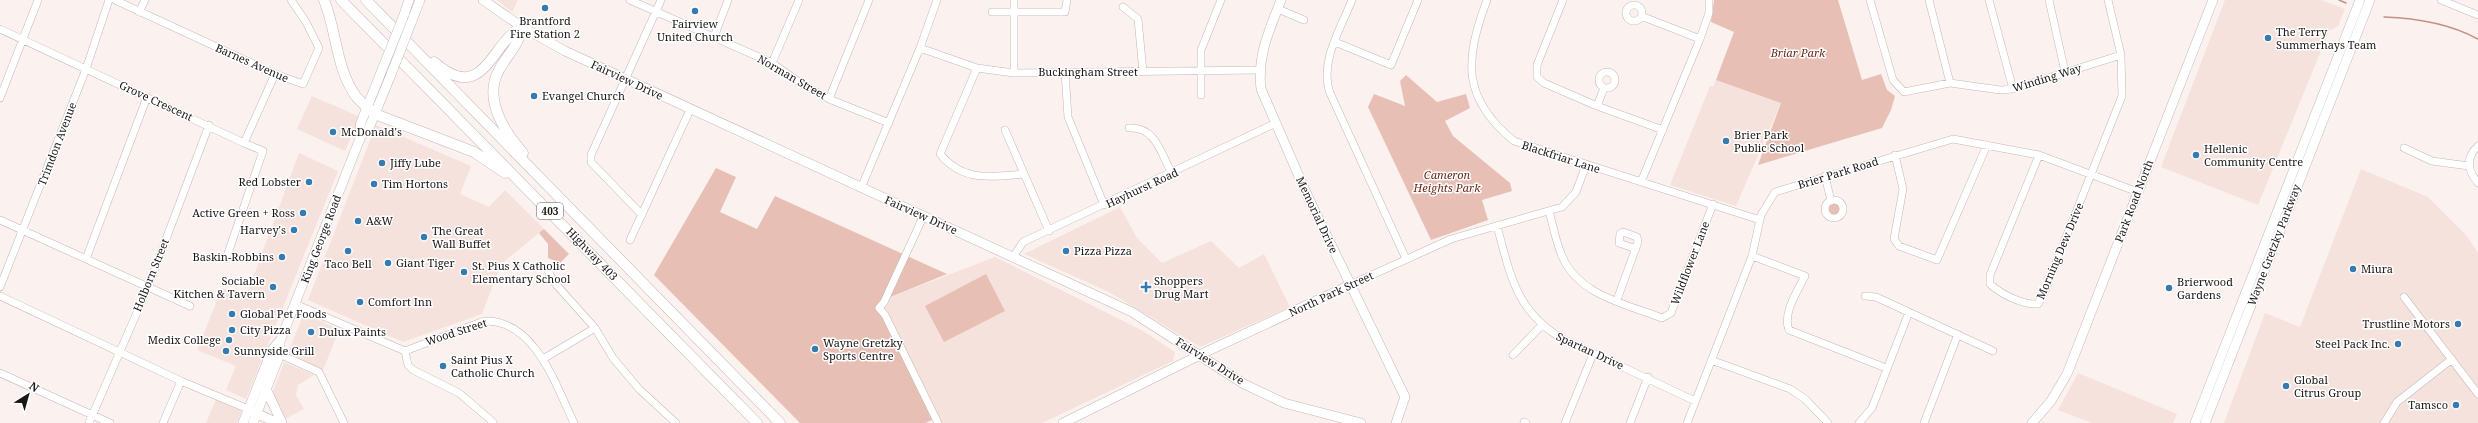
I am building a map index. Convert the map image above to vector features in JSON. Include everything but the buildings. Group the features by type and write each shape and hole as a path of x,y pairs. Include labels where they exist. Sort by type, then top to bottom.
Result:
{"highway":[{"path":"324,0 330,16 345,76 353,92 371,110 474,152 500,168 548,209"},
{"name":"Highway 403","path":"341,0 757,423"},
{"name":"Highway 403","path":"366,0 780,423"},
{"path":"407,42 442,69 456,76 470,76 481,72 491,63 512,32 522,27"},
{"path":"522,27 521,38 499,70 493,85 492,96 497,114 519,148 574,212"}],"main road":[{"name":"King George Road","path":"253,423 252,411 272,350 280,341 361,136 369,128 371,110 384,65 409,0"},
{"name":"King George Road","path":"371,110 392,72 420,0"},
{"name":"Fairview Drive","path":"483,0 545,41 690,110 1132,312 1244,384 1284,403 1361,423"},
{"name":"Park Road North","path":"2032,423 2051,401 2067,374 2213,0"},
{"name":"Wayne Gretzky Parkway","path":"2195,423 2360,0"},
{"name":"Wayne Gretzky Parkway","path":"2205,423 2370,0"},
{"name":"Memorial Drive","path":"1280,4 1262,52 1259,70 1261,89 1350,285 1405,397 1396,423"},
{"name":"North Park Street","path":"1063,423 1200,355 1350,285"},
{"name":"King George Road","path":"243,423 266,389 280,354 280,341"},
{"path":"266,389 282,423"},
{"path":"252,411 278,423"}],"street":[{"path":"0,98 38,0"},
{"name":"Trimdon Avenue","path":"0,287 86,69 109,0"},
{"name":"Barnes Avenue","path":"115,0 275,74 303,84 319,48 306,22 291,0"},
{"path":"139,12 145,0"},
{"name":"Norman Street","path":"630,0 772,63 802,84 829,99 889,123"},
{"path":"642,215 591,162 590,155 661,0"},
{"path":"714,37 728,0"},
{"path":"772,63 799,0"},
{"path":"829,99 869,0"},
{"path":"861,188 920,48 937,0"},
{"path":"1014,0 1014,73"},
{"path":"992,12 1014,14 1065,12 1067,0"},
{"path":"1201,95 1201,50 1221,0"},
{"path":"1352,0 1335,42 1326,71 1328,88 1406,260"},
{"path":"1335,42 1391,64 1418,0"},
{"name":"Blackfriar Lane","path":"1488,0 1472,48 1471,74 1482,106 1497,127 1514,142 1760,220"},
{"path":"1563,0 1537,65 1536,73 1544,83 1597,106 1663,130"},
{"path":"1641,182 1700,39 1709,13 1709,0"},
{"name":"Winding Way","path":"1870,0 1890,73 1897,87 1907,92 1950,83 2000,90 2013,89 2121,55"},
{"path":"1929,0 1950,83"},
{"path":"1989,0 2013,89"},
{"path":"2049,0 2065,72"},
{"path":"2092,175 2122,96 2121,55 2108,0"},
{"path":"2441,0 2478,15"},
{"path":"1280,4 1304,20"},
{"path":"1123,7 1138,19 1143,72"},
{"path":"1641,16 1700,39"},
{"name":"Grove Crescent","path":"0,29 263,151 226,259"},
{"name":"Buckingham Street","path":"920,48 977,68 1014,73 1202,72 1259,70"},
{"path":"977,68 940,154 951,167 983,178 1023,174"},
{"path":"1065,72 1068,117 1104,205"},
{"path":"244,142 275,74"},
{"path":"1597,106 1604,88"},
{"path":"86,259 147,97"},
{"path":"630,240 690,110"},
{"name":"Hayhurst Road","path":"1013,257 1023,242 1172,174 1276,123"},
{"name":"Holborn Street","path":"89,423 148,287 209,125"},
{"path":"1129,128 1139,127 1151,133 1172,174"},
{"path":"1005,130 1049,231"},
{"name":"Brier Park Road","path":"1687,423 1752,256 1760,220 1775,192 1895,155 1953,139 1987,144 2039,155 2138,192"},
{"path":"1895,155 1903,189 1894,239 1899,246 1937,260 1987,144"},
{"path":"2478,146 2471,152 2469,166 2470,174 2478,183"},
{"path":"2404,148 2432,161 2469,166"},
{"name":"Morning Dew Drive","path":"2039,155 1990,275 1990,284 1998,291 2030,304 2038,304 2044,294 2092,175"},
{"name":"North Park Street","path":"1350,285 1451,239 1562,208 1570,201 1576,192 1586,165"},
{"path":"1825,176 1831,201"},
{"name":"Wildflower Lane","path":"1549,211 1562,256 1574,275 1590,288 1662,318 1668,316 1713,204"},
{"path":"923,217 884,302 879,308 890,325 938,423"},
{"path":"0,220 190,306"},
{"name":"Spartan Drive","path":"1497,226 1516,292 1542,325 1561,338 1593,354 1648,377 1696,401"},
{"path":"1617,300 1636,248"},
{"path":"1752,256 1805,276 1788,313 1787,325 1789,330 1886,368"},
{"path":"547,268 553,281 595,328 612,358 668,420 676,423"},
{"path":"0,296 182,381 252,411"},
{"path":"1865,296 1876,297 1993,351"},
{"path":"2404,297 2478,394"},
{"path":"295,304 405,351 408,365 412,370 459,393 493,422"},
{"path":"1860,423 1872,408 1886,368 1909,312"},
{"name":"Wood Street","path":"405,351 484,321 496,320 507,325 537,348 574,423"},
{"path":"1513,355 1542,325"},
{"path":"543,358 595,328"},
{"path":"1924,423 1958,334"},
{"path":"272,350 318,372 344,423"},
{"path":"1566,423 1593,354"},
{"path":"2384,423 2398,402 2452,359"},
{"path":"1711,360 1790,389 1811,405 1828,423"},
{"path":"0,373 110,423"},
{"path":"1630,423 1648,377"},
{"path":"163,423 182,381"}],"shaded area":[{"path":"497,0 518,0 512,12"},
{"path":"2225,0 2321,0 2345,9 2338,26 2329,31 2258,205 2161,167"},
{"name":"Brier Park Public School","path":"1716,80 1781,103 1736,206 1670,185 1710,86 1713,87"},
{"path":"312,96 360,117 345,151 297,129"},
{"path":"376,125 471,166 460,194 489,207 505,190 544,229 501,264 482,314 403,342 308,300"},
{"path":"299,153 338,171 246,399 226,390 236,366 197,350 222,288 246,297"},
{"path":"2361,169 2428,197 2467,236 2478,253 2478,423 2224,423 2265,313 2300,327"},
{"path":"1120,207 1137,238 1162,263 1211,241 1239,268 1264,254 1290,307 1200,347 1109,292 1024,254"},
{"path":"995,257 1143,331 1175,352 1173,361 1042,423 933,423 886,318 883,300"},
{"path":"304,313 339,330 323,370 288,353"},
{"path":"284,362 314,375 298,385 296,395 304,409 285,419 272,394"},
{"path":"2078,373 2177,414 2173,423 2092,423 2058,410"},
{"path":"216,399 242,411 237,423 206,423"}],"green space":[{"name":"Briar Park","path":"1714,0 1838,0 1862,80 1881,74 1887,90 1895,96 1891,110 1882,128 1758,165 1781,103 1716,80 1734,32 1711,22"},
{"name":"Cameron Heights Park","path":"1406,75 1437,102 1466,94 1470,108 1445,121 1453,136 1510,183 1512,191 1482,200 1488,220 1431,240 1368,107 1374,94 1405,106 1400,81"},
{"path":"716,168 736,177 720,212 757,229 775,196 947,274 883,300 886,318 932,420 925,423 800,423 654,275"},
{"path":"1834,202 1839,204 1841,209 1839,214 1834,216 1829,214 1827,209 1829,204"},
{"path":"544,229 569,254 557,266 555,261 548,258 548,244 539,233"},
{"path":"986,274 1005,311 944,342 925,306"}],"waterway":[{"path":"2339,0 2346,3"},
{"path":"2384,17 2420,20 2456,29 2478,39"}],"place":[{"name":"Brantford Fire Station 2","path":"545,8"},
{"name":"Fairview United Church","path":"695,11"},
{"name":"The Terry Summerhays Team","path":"2268,38"},
{"name":"Evangel Church","path":"534,96"},
{"name":"McDonald's","path":"333,132"},
{"name":"Brier Park Public School","path":"1726,141"},
{"name":"Hellenic Community Centre","path":"2196,155"},
{"name":"Jiffy Lube","path":"382,163"},
{"name":"Red Lobster","path":"309,182"},
{"name":"Tim Hortons","path":"374,184"},
{"name":"Active Green + Ross","path":"303,213"},
{"name":"A&W","path":"358,221"},
{"name":"Harvey's","path":"294,230"},
{"name":"The Great Wall Buffet","path":"424,237"},
{"name":"Taco Bell","path":"348,251"},
{"name":"Pizza Pizza","path":"1066,251"},
{"name":"Baskin-Robbins","path":"282,257"},
{"name":"Giant Tiger","path":"388,263"},
{"name":"Miura","path":"2353,269"},
{"name":"St. Pius X Catholic Elementary School","path":"464,272"},
{"name":"Sociable Kitchen & Tavern","path":"273,287"},
{"name":"Shoppers Drug Mart","path":"1146,287"},
{"name":"Brierwood Gardens","path":"2169,288"},
{"name":"Comfort Inn","path":"360,302"},
{"name":"Global Pet Foods","path":"232,314"},
{"name":"Trustline Motors","path":"2458,324"},
{"name":"City Pizza","path":"232,330"},
{"name":"Dulux Paints","path":"311,332"},
{"name":"Medix College","path":"229,340"},
{"name":"Steel Pack Inc.","path":"2398,344"},
{"name":"Wayne Gretzky Sports Centre","path":"815,349"},
{"name":"Sunnyside Grill","path":"226,351"},
{"name":"Saint Pius X Catholic Church","path":"443,366"},
{"name":"Global Citrus Group","path":"2286,386"},
{"name":"Tamsco","path":"2456,405"}]}
